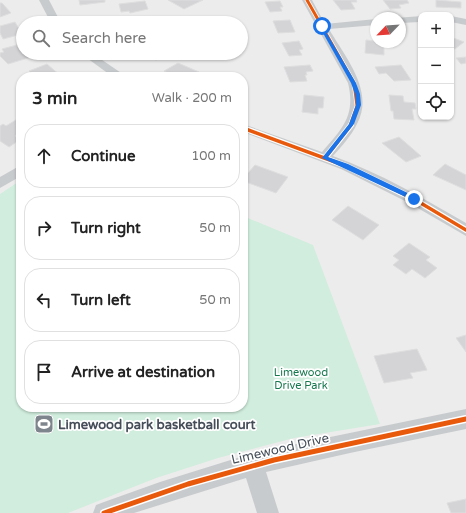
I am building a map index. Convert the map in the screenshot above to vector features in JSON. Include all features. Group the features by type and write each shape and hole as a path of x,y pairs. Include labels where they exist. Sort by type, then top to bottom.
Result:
{"street":[{"path":"44,0 52,16"},
{"path":"307,0 354,83 358,94 358,105 351,124 324,158"},
{"path":"406,20 418,19"},
{"path":"454,20 466,22"},
{"path":"322,26 370,22"},
{"path":"96,60 114,72"},
{"path":"248,130 324,158 379,181 414,199 466,230"},
{"path":"1,181 16,173"},
{"name":"Limewood Drive","path":"104,513 153,494 253,464 466,419"},
{"path":"253,464 268,513"}],"green space":[{"name":"Limewood Drive Park","path":"16,183 16,412 248,412 248,218 313,245 380,424 294,438 218,458 156,478 68,513 0,513 0,194"}],"building":[{"path":"79,0 105,0 105,2 80,5"},
{"path":"168,0 203,0 184,9"},
{"path":"333,0 356,0 357,2 351,2 355,9 341,10"},
{"path":"383,0 407,0 409,3 399,5 401,8 390,9"},
{"path":"436,0 461,2 461,8 436,7"},
{"path":"145,1 148,9 130,13 129,11 121,12 119,4"},
{"path":"280,1 283,7 280,7 282,11 270,12 265,2"},
{"path":"0,3 2,3 11,13 0,17"},
{"path":"290,20 295,32 278,33 273,21"},
{"path":"15,22 16,36 3,39 0,33 0,26"},
{"path":"454,38 464,42 455,49"},
{"path":"366,40 370,40 370,48 384,48 384,55 365,53"},
{"path":"299,41 303,49 299,50 302,55 289,56 282,43"},
{"path":"16,45 16,60 21,60 8,64 0,56 0,53 4,52 2,49"},
{"path":"466,57 466,63 461,64 456,58"},
{"path":"178,63 199,72 166,72 164,71"},
{"path":"47,64 56,72 30,72 29,71"},
{"path":"310,65 313,71 306,72 307,75 305,75 307,81 290,82 284,67"},
{"path":"401,65 411,80 394,81 386,73 379,74 375,67"},
{"path":"304,95 324,97 323,108 318,108 318,114 302,112"},
{"path":"389,95 403,96 404,102 415,103 416,109 412,109 414,120 394,119 393,111 391,111"},
{"path":"16,120 16,142 9,147 0,141 0,126 3,124 6,126"},
{"path":"399,137 421,156 406,162 382,143"},
{"path":"445,164 466,175 466,190 433,175"},
{"path":"255,165 288,177 276,193 248,183 248,173"},
{"path":"348,206 379,225 363,240 332,220"},
{"path":"409,243 430,257 426,260 437,268 425,278 412,269 406,274 393,265 399,260 393,256"},
{"path":"466,335 466,352 456,338"},
{"path":"417,349 427,370 410,373 413,378 384,383 374,356"},
{"path":"466,499 466,513 451,513 447,503"}],"cycle path":[{"path":"307,0 354,83 357,95 357,106 351,124 346,133 325,158"},
{"path":"248,130 346,166 414,199 466,230"},
{"path":"104,513 188,484 274,460 350,442 466,419"}],"place":[{"name":"Limewood park basketball court","path":"44,424"}],"route":[{"path":"322,26 354,83 358,94 356,114 351,124 324,158 379,181 414,199"}]}
